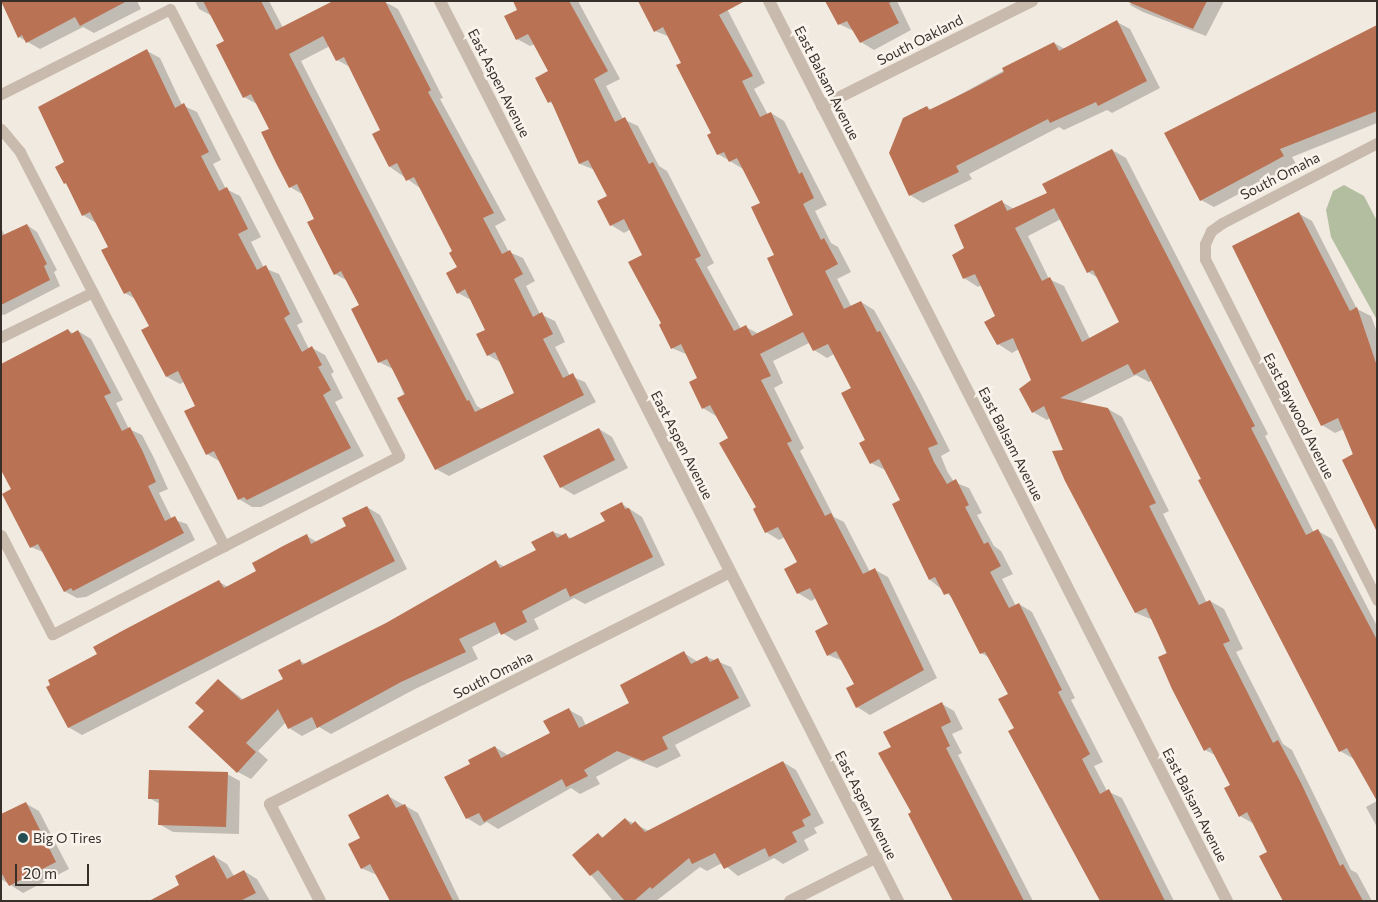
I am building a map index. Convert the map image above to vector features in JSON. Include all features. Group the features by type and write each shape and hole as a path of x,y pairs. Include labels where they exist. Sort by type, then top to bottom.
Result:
{"street":[{"name":"East Aspen Avenue","path":"440,1 898,901"},
{"name":"East Balsam Avenue","path":"769,1 1227,901"},
{"name":"South Oakland","path":"822,106 1032,1"},
{"name":"South Omaha","path":"320,901 270,804 730,572"},
{"path":"790,901 877,857"}],"lane":[{"path":"1,94 170,9 399,456 52,634 1,535"},
{"path":"1,130 20,152 224,546"},
{"name":"South Omaha","path":"1205,244 1211,231 1222,223 1377,143"},
{"name":"East Baywood Avenue","path":"1205,244 1204,259 1210,274 1377,600"},
{"path":"1,338 93,292"}],"green space":[{"path":"1344,185 1364,196 1377,221 1377,320 1331,237 1326,210 1333,191"}],"building":[{"path":"1,1 127,1 80,26 75,17 26,43 22,35 18,38"},
{"path":"203,1 261,1 276,30 333,1 385,1 431,90 428,92 494,213 483,218 502,254 510,250 523,274 514,279 533,317 542,312 553,334 543,339 563,378 573,373 584,395 435,470 397,398 405,394 387,359 378,363 351,309 359,305 341,271 334,275 307,222 314,219 297,184 289,188 276,163 261,132 269,129 251,94 243,98 216,45 224,41","holes":["323,36 336,61 344,57 380,130 372,134 389,167 397,163 406,181 414,177 452,251 449,253 457,267 446,273 457,294 465,289 485,330 476,334 487,356 495,352 514,393 475,412 469,400 467,401 289,54"]},
{"path":"513,1 569,1 608,71 594,79 615,122 625,117 649,164 653,162 701,256 695,259 734,331 746,325 752,336 793,315 767,258 774,255 751,207 760,203 737,158 729,162 724,152 717,155 707,135 711,133 676,65 681,63 663,27 654,32 638,1 745,1 719,15 753,76 742,81 760,117 771,112 799,174 802,172 814,198 803,204 821,240 824,238 838,264 825,271 844,309 861,301 877,332 880,331 938,444 928,448 934,462 947,484 956,479 969,505 965,507 984,544 988,542 1001,566 990,572 1009,608 1019,603 1062,690 1058,692 1090,754 1082,759 1100,794 1109,789 1165,901 1100,901 1008,731 1014,728 998,699 1008,694 985,652 980,654 949,593 944,595 935,577 929,580 892,504 900,500 879,459 870,464 859,443 865,440 841,393 851,388 828,344 813,351 803,332 760,354 771,376 761,380 792,441 787,443 825,516 831,513 863,574 875,568 924,670 856,708 846,688 854,684 836,651 827,656 815,631 828,624 810,588 797,594 784,569 797,562 778,527 765,533 753,509 756,507 719,443 728,438 710,405 702,409 689,382 697,378 681,344 671,349 659,325 661,323 628,262 642,255 624,219 610,226 597,201 607,196 588,160 579,164 551,101 548,103 535,78 548,71 528,34 516,40 504,16 517,10"},
{"path":"825,1 893,1 889,3 899,23 860,43 847,21 838,25"},
{"path":"1126,1 1207,1 1193,29"},
{"path":"1117,20 1147,81 1098,106 1096,102 1050,123 1048,119 956,166 959,172 909,196 889,153 903,118 927,106 929,110 970,90 1004,72 1002,68 1054,42 1059,51"},
{"path":"1377,25 1377,111 1280,149 1284,156 1200,201 1164,133"},
{"path":"147,49 175,108 184,103 209,152 201,156 219,191 227,187 248,229 238,234 257,270 266,265 290,314 284,318 302,352 312,346 322,365 318,367 331,390 323,395 351,448 247,500 244,497 238,500 214,451 206,455 184,411 195,406 178,371 166,377 141,330 149,326 130,291 124,294 101,250 108,247 90,212 82,216 66,183 64,184 55,167 64,162 38,107"},
{"path":"1112,149 1255,426 1251,428 1306,535 1318,529 1377,640 1377,801 1347,748 1339,752 1198,480 1201,479 1145,369 1134,375 1128,364 1060,398 1108,408 1156,503 1149,506 1199,605 1210,600 1230,641 1223,644 1273,743 1278,740 1301,783 1340,866 1343,864 1363,901 1283,901 1259,856 1267,852 1247,812 1239,817 1224,788 1230,785 1210,747 1204,751 1172,689 1158,657 1167,653 1146,608 1135,613 1065,481 1052,451 1063,450 1044,406 1032,413 1019,389 1031,380 1013,338 997,345 984,322 995,316 975,274 963,279 952,255 964,248 954,225 1002,200 1007,211 1047,193 1042,184","holes":["1054,208 1087,273 1093,270 1119,322 1082,342 1050,277 1042,281 1015,228"]},
{"path":"1299,212 1350,311 1357,307 1377,366 1377,532 1342,460 1353,454 1338,418 1321,426 1232,246"},
{"path":"27,224 47,264 44,266 50,280 1,305 1,236"},
{"path":"68,329 71,334 78,330 111,393 104,396 122,431 130,427 142,450 156,482 148,486 165,521 175,516 184,533 73,591 71,588 64,592 38,544 30,548 2,494 11,489 1,470 1,364"},
{"path":"599,428 615,460 560,488 543,456"},
{"path":"622,502 625,509 629,508 653,557 570,597 566,588 522,611 527,622 501,635 495,622 459,639 466,652 401,682 317,728 312,717 288,729 278,709 246,743 256,752 237,773 188,727 204,711 195,703 218,679 241,700 283,679 278,670 300,659 302,665 386,623 496,560 500,568 536,550 531,542 553,531 557,538 566,533 569,539 605,521 600,513"},
{"path":"367,506 395,561 68,728 46,687 50,685 48,680 97,654 93,647 122,631 219,580 224,588 256,571 252,563 307,534 311,544 346,526 342,518"},
{"path":"684,651 691,664 707,656 710,662 718,658 739,698 662,737 668,749 643,761 617,751 584,770 588,776 566,787 562,779 484,822 479,813 466,819 444,777 470,764 468,760 495,746 501,758 550,733 543,721 569,708 579,728 629,703 620,685"},
{"path":"942,702 951,722 941,727 950,746 946,748 1024,901 953,901 908,814 911,812 878,753 891,747 883,732"},
{"path":"783,761 811,815 802,820 805,826 792,832 797,842 769,857 765,848 724,869 715,853 692,864 689,858 652,889 650,887 634,901 625,901 598,870 590,876 572,855 598,833 602,838 625,818 631,825 635,821 645,832"},
{"path":"149,770 228,772 226,827 158,825 159,799 148,799"},
{"path":"388,794 396,808 405,804 453,901 390,901 370,864 361,869 348,844 360,838 348,815"},
{"name":"Big O Tires","path":"26,802 56,862 9,886 1,872 1,814"},
{"path":"214,855 227,879 244,870 256,893 240,901 149,901 179,885 175,876"}],"place":[{"name":"Big O Tires","path":"23,838"}]}
